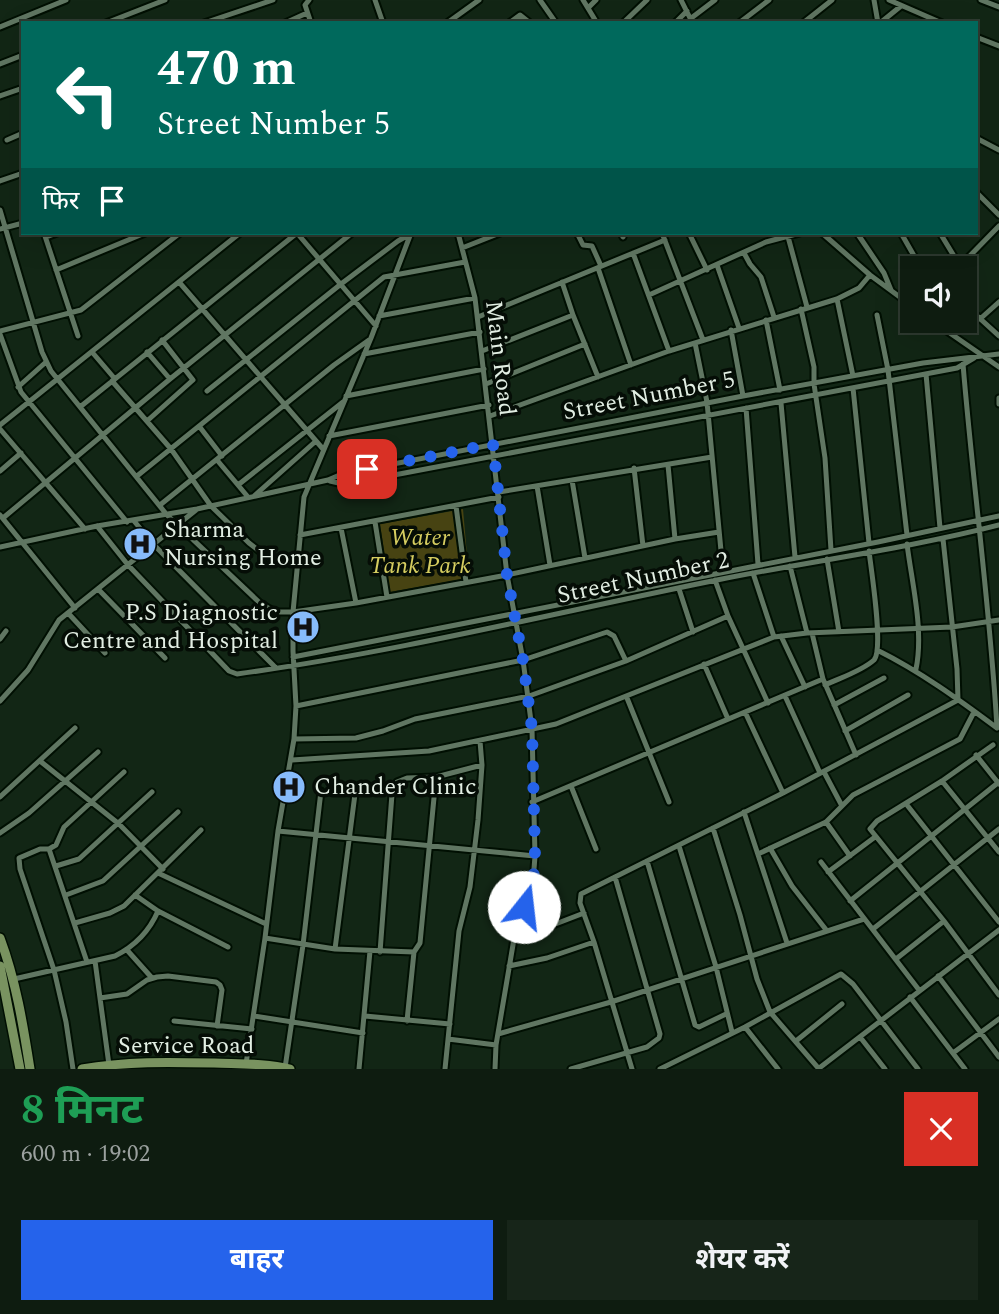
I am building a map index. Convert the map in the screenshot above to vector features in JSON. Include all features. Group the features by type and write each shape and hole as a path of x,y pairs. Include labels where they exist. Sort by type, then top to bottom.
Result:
{"main road":[{"path":"0,938 22,1012 30,1069"},
{"path":"0,966 4,1007 20,1069"},
{"name":"Service Road","path":"82,1069 159,1062 288,1068"}],"street":[{"path":"0,27 66,0"},
{"path":"111,21 165,0"},
{"path":"210,21 273,0"},
{"path":"375,0 382,21"},
{"path":"452,21 479,0"},
{"path":"540,0 555,21"},
{"path":"583,0 596,21"},
{"path":"589,8 596,0"},
{"path":"625,21 647,0"},
{"path":"681,0 691,21 715,0"},
{"path":"742,21 769,0"},
{"path":"807,21 832,0"},
{"path":"874,0 879,21"},
{"path":"889,0 937,21"},
{"path":"981,0 999,8"},
{"path":"306,1 311,21"},
{"path":"882,21 901,6"},
{"path":"677,21 687,11"},
{"path":"289,21 307,13"},
{"path":"512,21 520,15 528,21"},
{"path":"978,38 999,46"},
{"path":"0,64 21,56"},
{"path":"0,96 21,89"},
{"path":"7,140 21,134"},
{"path":"978,139 999,150"},
{"path":"0,181 21,174"},
{"path":"978,194 999,215"},
{"path":"0,210 3,228 46,362 57,379 167,515 268,610 293,612 356,603 719,532"},
{"path":"3,228 21,224"},
{"path":"970,256 999,226"},
{"path":"45,235 78,336"},
{"path":"57,270 140,235"},
{"path":"177,235 88,306 71,314 0,333 18,387 28,403 130,522 275,667"},
{"path":"85,529 0,427 238,235"},
{"path":"80,407 294,235"},
{"path":"299,235 376,326"},
{"path":"75,608 1,517 350,235"},
{"path":"207,391 341,284 409,235"},
{"path":"246,1064 278,831 292,760 296,706 293,612 296,564 308,483 364,355 411,235"},
{"name":"Main Road","path":"459,235 478,317 507,575 529,696 532,729 535,856 533,882 515,933 496,1045 495,1069"},
{"path":"463,248 495,235"},
{"path":"579,235 584,246 592,246 631,365"},
{"path":"663,235 703,340"},
{"path":"690,235 707,270"},
{"path":"649,295 766,242 788,235 814,367 825,458 831,550"},
{"path":"824,235 900,297"},
{"path":"858,235 884,273 891,291"},
{"path":"902,235 915,256"},
{"path":"941,235 953,256"},
{"path":"478,317 665,240"},
{"path":"633,253 670,351"},
{"path":"744,253 761,277 774,317"},
{"path":"137,476 259,375 384,277 466,262"},
{"path":"717,265 739,328"},
{"path":"490,416 732,330 837,299 859,288 870,275"},
{"path":"179,282 323,449"},
{"path":"562,282 598,377"},
{"path":"371,318 475,298"},
{"path":"837,299 853,376"},
{"path":"980,319 996,310 999,302"},
{"path":"482,351 573,315"},
{"path":"877,315 888,370 907,535"},
{"path":"977,316 999,336"},
{"path":"766,320 779,390"},
{"path":"732,330 743,396"},
{"path":"364,355 480,332"},
{"path":"949,333 999,367"},
{"path":"160,505 371,338"},
{"path":"147,421 192,383 192,378 162,340"},
{"path":"695,343 708,402 725,578"},
{"path":"486,384 585,344"},
{"path":"92,352 171,449 211,506 262,554 271,560 296,564"},
{"path":"147,352 170,379"},
{"name":"Street Number 5","path":"0,547 97,526 197,509 328,480 342,474 708,402 888,370 999,354"},
{"path":"962,358 978,531 990,621 998,729"},
{"path":"328,480 343,484 781,403 963,366 974,358"},
{"path":"18,387 46,362"},
{"path":"239,485 346,398 484,369"},
{"path":"926,374 940,528"},
{"path":"853,388 869,544"},
{"path":"999,398 999,404"},
{"path":"781,403 795,557"},
{"path":"329,436 489,405"},
{"path":"746,408 758,564"},
{"path":"199,426 239,485 251,496 316,441"},
{"path":"0,471 21,453"},
{"path":"300,535 456,506 537,486 712,457"},
{"path":"668,465 675,539"},
{"path":"634,468 643,546"},
{"path":"572,480 585,558"},
{"path":"537,486 550,565"},
{"path":"456,506 466,582"},
{"path":"0,701 28,670 59,620 197,509"},
{"path":"293,657 999,516"},
{"path":"375,522 387,597"},
{"name":"Street Number 2","path":"128,565 229,671 237,674 516,622 725,578 943,539 999,525"},
{"path":"97,526 128,565"},
{"path":"341,528 356,603"},
{"path":"943,539 958,700"},
{"path":"907,544 918,627 916,669"},
{"path":"532,803 650,751 871,662 877,650 878,629 869,551"},
{"path":"827,559 839,632"},
{"path":"790,566 824,682 856,755"},
{"path":"753,573 778,637 805,687"},
{"path":"715,580 741,649 768,703"},
{"path":"98,589 165,658"},
{"path":"679,589 693,632"},
{"path":"68,613 105,653"},
{"path":"294,739 356,738 415,719 529,696 626,661 728,616"},
{"path":"292,760 398,755 556,724 627,698 741,649 778,637 878,629 952,627 999,620"},
{"path":"0,639 6,631"},
{"path":"296,706 523,660 607,632 614,636 626,661"},
{"path":"877,650 916,669 998,729"},
{"path":"704,664 728,719"},
{"path":"834,705 884,678"},
{"path":"845,731 908,695"},
{"path":"785,696 822,772 842,806"},
{"path":"627,698 670,802"},
{"path":"632,1069 580,903 581,894 783,793 958,700"},
{"path":"745,712 783,793"},
{"path":"758,854 826,822 853,795 960,739 974,712"},
{"path":"0,797 75,728"},
{"path":"445,1069 459,931 470,887 474,851 482,765 480,741"},
{"path":"993,745 870,829 999,995"},
{"path":"0,833 29,813 98,752"},
{"path":"850,901 999,783 976,755"},
{"path":"40,761 119,824 142,846 161,871 266,924"},
{"path":"380,952 392,794 397,782 407,778 436,777 482,765"},
{"path":"73,1069 66,1021 54,970 18,862 25,855 56,845 64,827 124,772"},
{"path":"407,1021 414,952 420,943 436,777"},
{"path":"943,781 999,852"},
{"path":"571,786 596,849"},
{"path":"288,1068 321,790"},
{"path":"56,866 79,859 152,792"},
{"path":"335,948 355,794"},
{"path":"907,804 999,922"},
{"path":"66,895 103,881 178,812"},
{"path":"744,813 788,943"},
{"path":"826,822 850,856"},
{"path":"713,828 757,979 770,1012 818,1069 999,930"},
{"path":"873,929 999,829"},
{"path":"75,923 119,909 201,830"},
{"path":"278,831 535,856"},
{"path":"828,872 875,837"},
{"path":"679,846 716,967 732,1032"},
{"path":"770,848 792,886 827,931"},
{"path":"49,849 88,962"},
{"path":"647,861 696,1027 726,1014"},
{"path":"821,862 919,990"},
{"path":"571,1069 647,1047 659,1038 660,1034 645,990 615,877"},
{"path":"135,895 158,912 228,947"},
{"path":"14,979 95,961 127,950 146,932 158,912"},
{"path":"515,933 545,928 584,913"},
{"path":"498,1034 611,1002 864,919"},
{"path":"896,959 944,921"},
{"path":"265,938 303,945 380,952 414,952"},
{"path":"509,966 547,958 594,942"},
{"path":"127,950 152,978"},
{"path":"359,1069 370,951"},
{"path":"95,961 109,1065"},
{"path":"660,1069 745,1027 841,974 848,978 918,1069"},
{"path":"100,998 127,994 152,978 167,976 216,982 222,990 217,1026"},
{"path":"938,976 999,1057"},
{"path":"910,998 964,1069"},
{"path":"796,1041 842,1003"},
{"path":"254,1016 363,1033"},
{"path":"365,1016 450,1024"},
{"path":"953,1053 999,1019"},
{"path":"174,1021 252,1029"},
{"path":"745,1027 778,1069"},
{"path":"860,1037 885,1069"},
{"path":"448,1039 496,1045"}],"green space":[{"name":"Water Tank Park","path":"463,509 469,578 390,592 380,524"}],"place":[{"name":"Sharma Nursing Home","path":"140,544"},
{"name":"P.S Diagnostic Centre and Hospital","path":"303,627"},
{"name":"Chander Clinic","path":"289,787"}],"route":[{"path":"367,469 493,444 507,575 529,696 532,729 535,856 533,882 524,907"}]}
